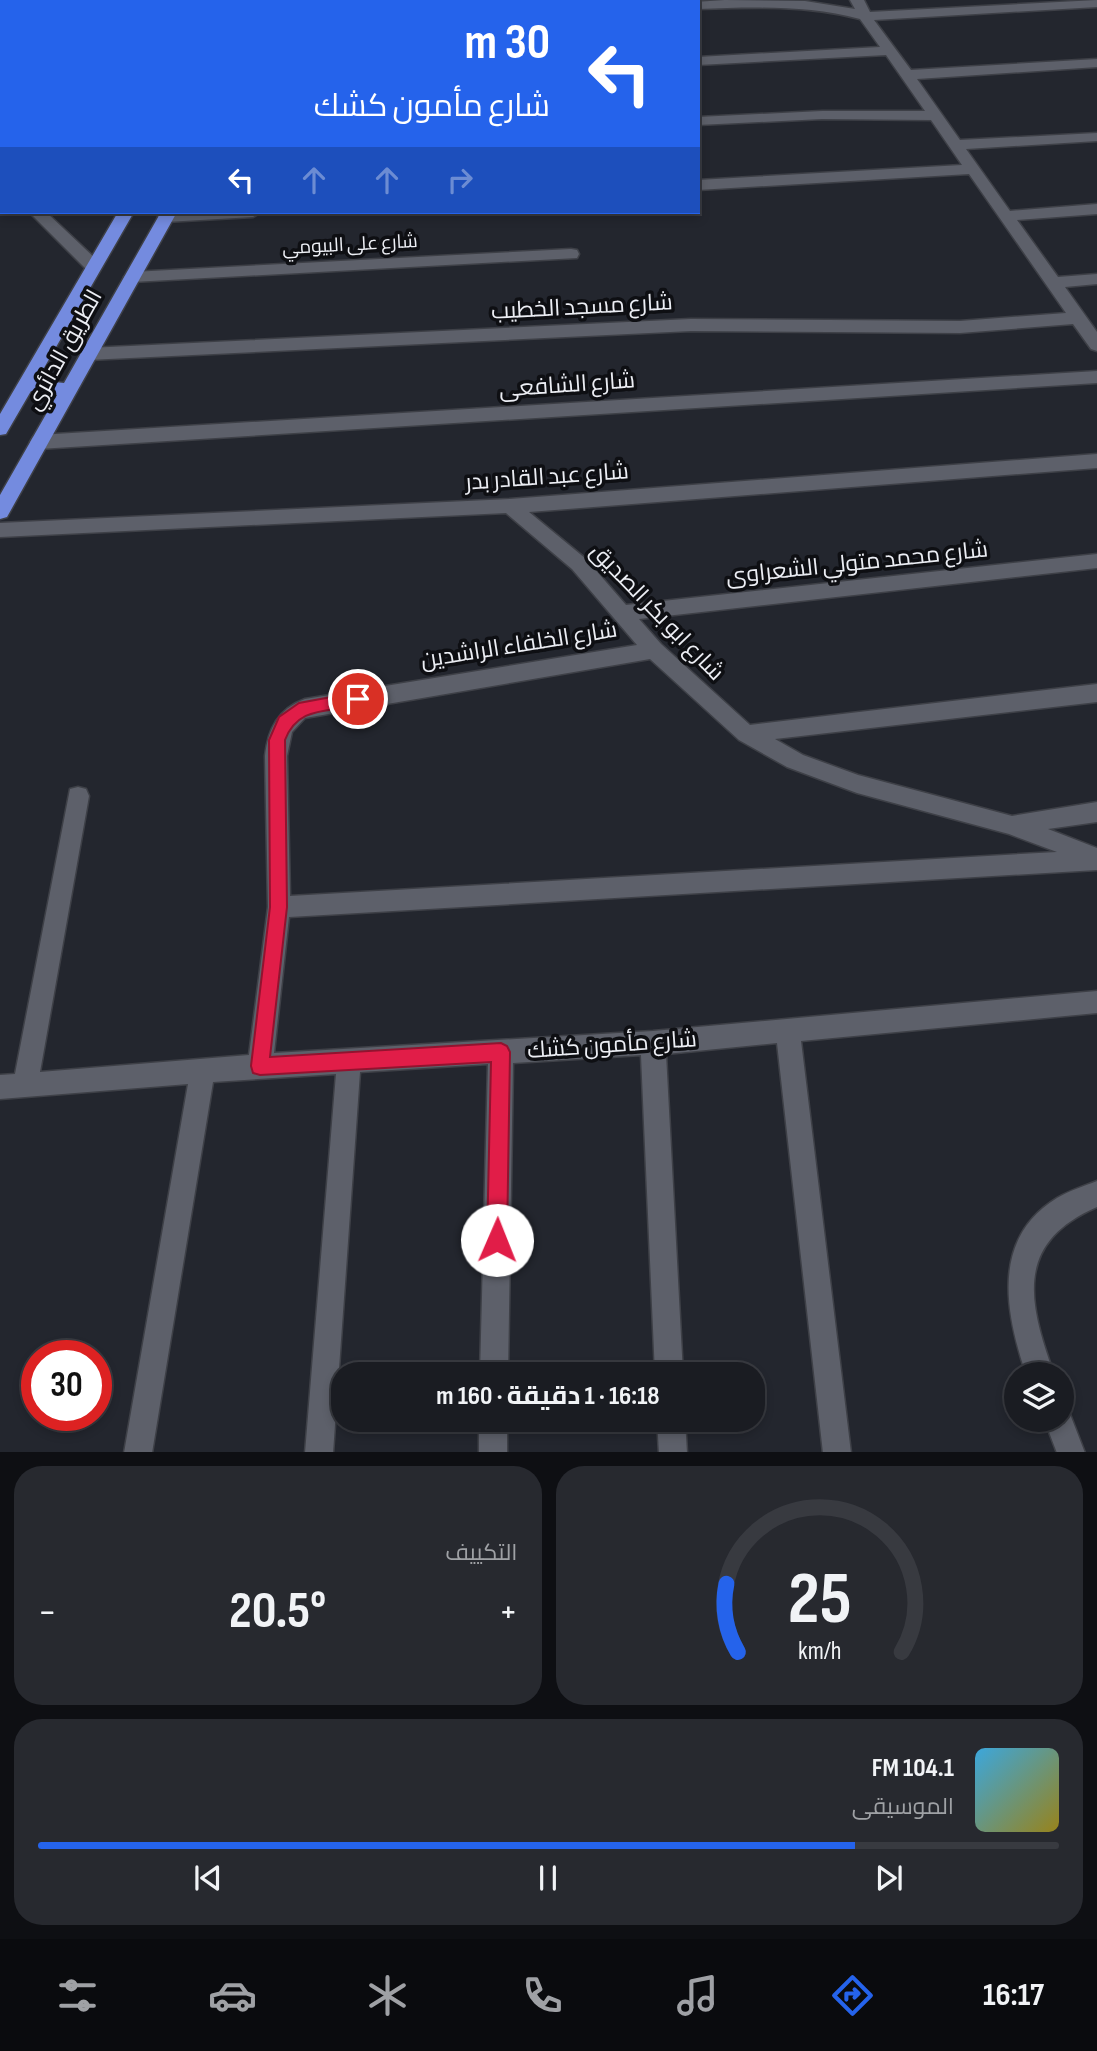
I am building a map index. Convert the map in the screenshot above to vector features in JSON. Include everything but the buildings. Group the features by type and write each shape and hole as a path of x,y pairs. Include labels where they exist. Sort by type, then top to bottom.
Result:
{"highway":[{"name":"الطريق الدائري","path":"0,429 125,214"},
{"name":"الطريق الدائري","path":"0,512 167,214"},
{"path":"26,384 68,390"}],"street":[{"path":"857,0 865,16 1097,345"},
{"path":"700,5 812,1 843,5 865,16 1097,3"},
{"path":"700,61 890,51"},
{"path":"907,75 1097,63"},
{"path":"700,121 822,115 936,116"},
{"path":"956,145 1097,137"},
{"path":"700,186 973,169"},
{"path":"1006,216 1097,209"},
{"path":"39,214 93,267"},
{"name":"شارع على البيومي","path":"132,277 571,254"},
{"path":"1051,282 1097,279"},
{"name":"شارع مسجد الخطيب","path":"88,354 691,325 960,327 1078,318"},
{"name":"شارع الشافعى","path":"39,442 1097,377"},
{"name":"شارع عبد القادر بدر","path":"0,530 510,506 1097,461"},
{"name":"شارع ابو بكر الصديق","path":"510,506 579,564 654,650 746,734 795,761 857,783 1010,825 1097,858"},
{"name":"شارع محمد متولي الشعراوى","path":"622,613 1097,561"},
{"name":"شارع الخلفاء الراشدين","path":"260,1066 279,907 277,740 284,722 304,708 654,650"},
{"path":"746,734 1097,693"},
{"path":"25,1085 78,796"},
{"path":"1010,825 1097,812"},
{"path":"279,907 1097,858"},
{"name":"شارع مأمون كشك","path":"0,1087 260,1066 653,1043 1097,1002"},
{"path":"788,1032 837,1452"},
{"path":"653,1043 668,1362"},
{"path":"494,1362 501,1052"},
{"path":"318,1452 349,1061"},
{"path":"138,1452 203,1071"},
{"path":"1035,1362 1020,1308 1021,1273 1031,1242 1049,1217 1075,1201 1097,1194"},
{"path":"493,1432 493,1452"},
{"path":"672,1432 673,1452"},
{"path":"1063,1432 1071,1452"}],"route":[{"path":"358,699 304,708 296,712 284,722 277,740 279,907 260,1066 501,1052 497,1240"}]}
